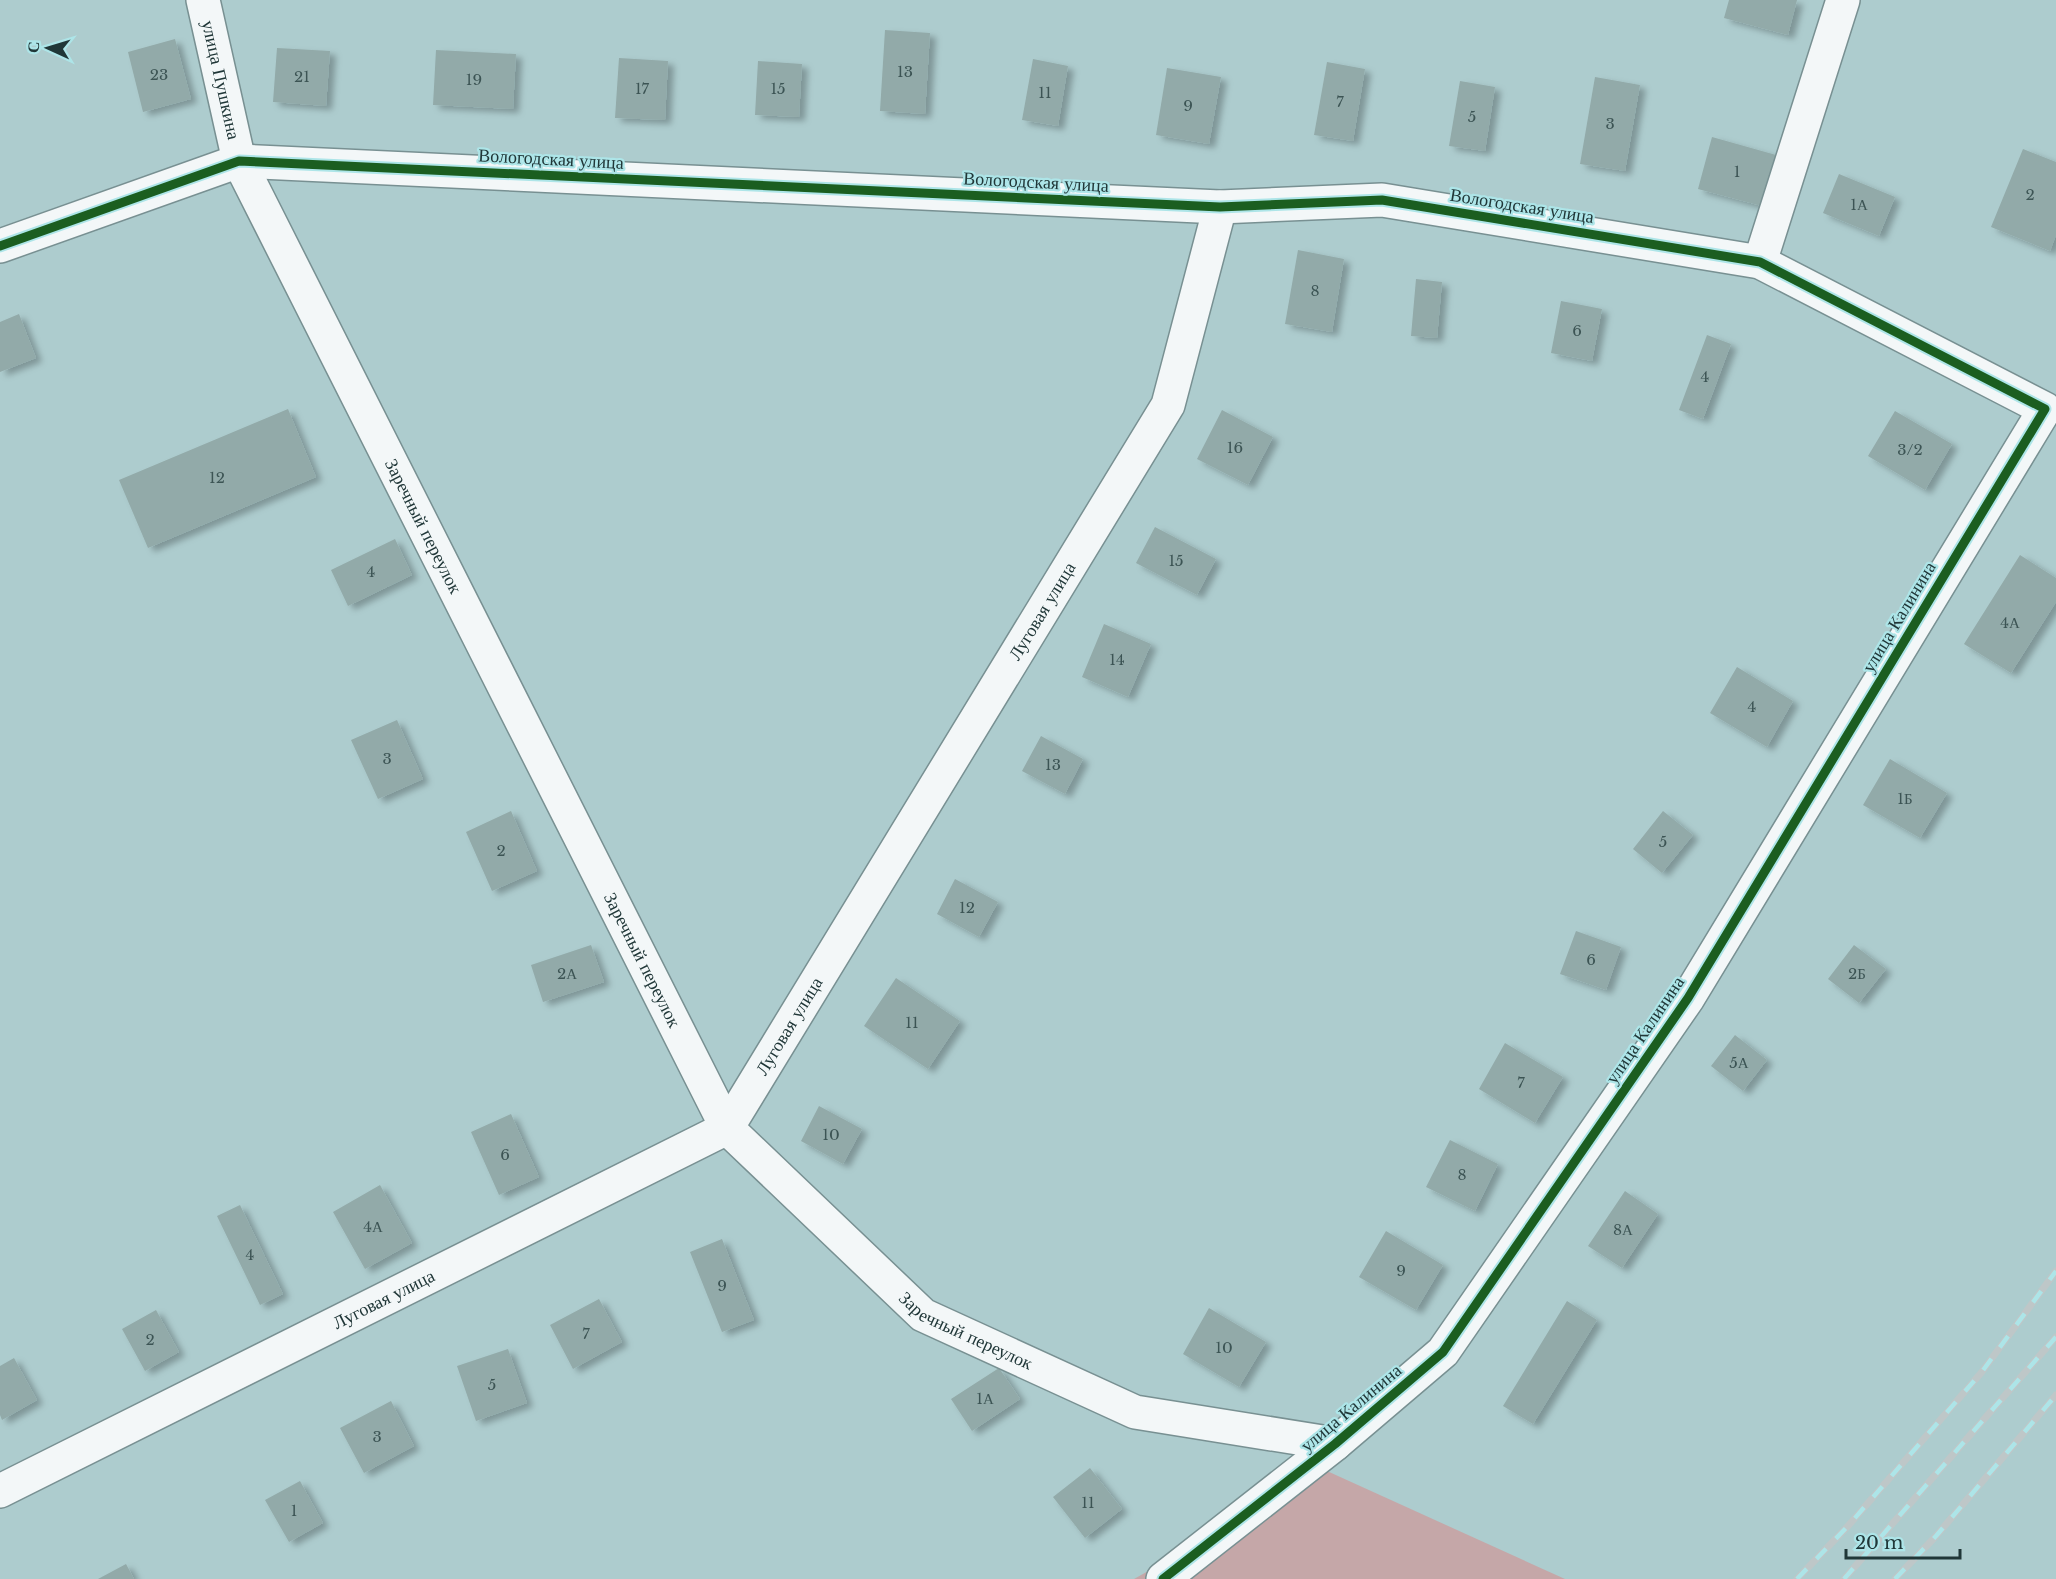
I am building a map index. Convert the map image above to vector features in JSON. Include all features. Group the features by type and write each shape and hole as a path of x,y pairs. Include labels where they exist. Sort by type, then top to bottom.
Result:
{"street":[{"name":"улица Пушкина","path":"203,0 239,161"},
{"path":"1760,261 1843,0"},
{"name":"Вологодская улица","path":"0,246 239,161 1220,207 1382,200 1760,261 2045,409"},
{"name":"Заречный переулок","path":"239,161 728,1128 923,1315 1135,1412 1335,1444"},
{"name":"Луговая улица","path":"0,1491 728,1128 1168,405 1220,207"},
{"name":"улица Калинина","path":"1163,1579 1335,1444 1443,1352 1688,998 2045,409"}],"shaded area":[{"path":"1327,1471 1565,1579 1134,1579"}],"building":[{"path":"1729,0 1797,0 1788,35 1724,18"},
{"path":"885,30 930,33 925,114 880,111"},
{"path":"175,39 191,99 143,112 128,52"},
{"path":"277,48 330,51 326,106 273,102"},
{"path":"436,50 516,54 513,109 433,105"},
{"path":"619,58 668,61 665,120 615,118"},
{"path":"1033,59 1068,66 1058,126 1022,120"},
{"path":"758,61 802,64 799,117 755,115"},
{"path":"1327,62 1365,69 1353,141 1314,135"},
{"path":"1167,68 1221,77 1209,144 1156,135"},
{"path":"1595,77 1640,85 1625,171 1580,164"},
{"path":"1460,81 1495,87 1485,151 1449,146"},
{"path":"1712,137 1776,155 1762,206 1698,189"},
{"path":"2023,149 2056,162 2056,235 2050,251 1991,227"},
{"path":"1839,174 1895,197 1879,236 1823,213"},
{"path":"1298,250 1344,259 1332,332 1285,324"},
{"path":"1416,279 1442,282 1437,338 1411,336"},
{"path":"1561,301 1602,309 1592,361 1551,353"},
{"path":"19,314 36,358 0,372 0,322"},
{"path":"1707,335 1731,344 1703,419 1679,410"},
{"path":"288,409 316,477 148,548 119,480"},
{"path":"1222,410 1273,437 1248,485 1197,459"},
{"path":"1895,411 1952,444 1925,490 1868,456"},
{"path":"1155,527 1216,559 1197,595 1136,563"},
{"path":"395,539 412,575 348,606 331,570"},
{"path":"2020,555 2056,578 2056,602 2011,673 1964,644"},
{"path":"1104,624 1151,644 1128,697 1082,677"},
{"path":"1737,667 1793,701 1767,747 1710,713"},
{"path":"397,720 423,779 378,799 351,740"},
{"path":"1041,736 1083,759 1065,794 1022,771"},
{"path":"1890,759 1947,793 1920,838 1863,805"},
{"path":"511,811 537,871 492,891 466,832"},
{"path":"1663,811 1693,835 1662,873 1633,849"},
{"path":"955,879 998,902 979,937 937,914"},
{"path":"1576,931 1621,947 1606,990 1560,974"},
{"path":"591,945 604,982 543,1002 531,965"},
{"path":"1854,945 1886,969 1859,1003 1828,979"},
{"path":"896,978 960,1021 928,1069 864,1026"},
{"path":"1735,1035 1767,1060 1743,1091 1711,1066"},
{"path":"1505,1043 1563,1077 1535,1123 1479,1089"},
{"path":"819,1106 862,1129 843,1164 801,1141"},
{"path":"511,1114 539,1177 499,1195 471,1132"},
{"path":"1450,1140 1498,1164 1475,1211 1426,1187"},
{"path":"380,1185 412,1243 365,1269 333,1212"},
{"path":"1625,1191 1658,1214 1622,1268 1588,1246"},
{"path":"240,1205 283,1294 260,1305 217,1216"},
{"path":"1386,1231 1443,1265 1416,1310 1359,1277"},
{"path":"722,1239 754,1320 722,1332 690,1252"},
{"path":"599,1299 622,1342 573,1369 550,1325"},
{"path":"1567,1301 1597,1320 1533,1424 1503,1406"},
{"path":"1209,1308 1266,1342 1239,1387 1183,1354"},
{"path":"156,1310 179,1352 145,1371 122,1329"},
{"path":"508,1349 527,1403 476,1421 457,1366"},
{"path":"14,1358 37,1400 2,1420 0,1415 0,1366"},
{"path":"999,1368 1020,1399 972,1431 951,1399"},
{"path":"391,1401 414,1446 364,1473 340,1428"},
{"path":"1090,1468 1122,1509 1085,1538 1053,1497"},
{"path":"300,1481 323,1523 289,1542 265,1500"},
{"path":"126,1564 134,1579 98,1579"}],"railway":[{"path":"1797,1579 1848,1526 1981,1373 2056,1271"},
{"path":"1844,1579 2056,1337"},
{"path":"1895,1579 1936,1536 2056,1395"}],"cycle path":[{"path":"0,246 239,161 1220,207 1382,200 1760,262 2045,409 1688,998 1443,1352 1335,1444 1163,1579"}]}
